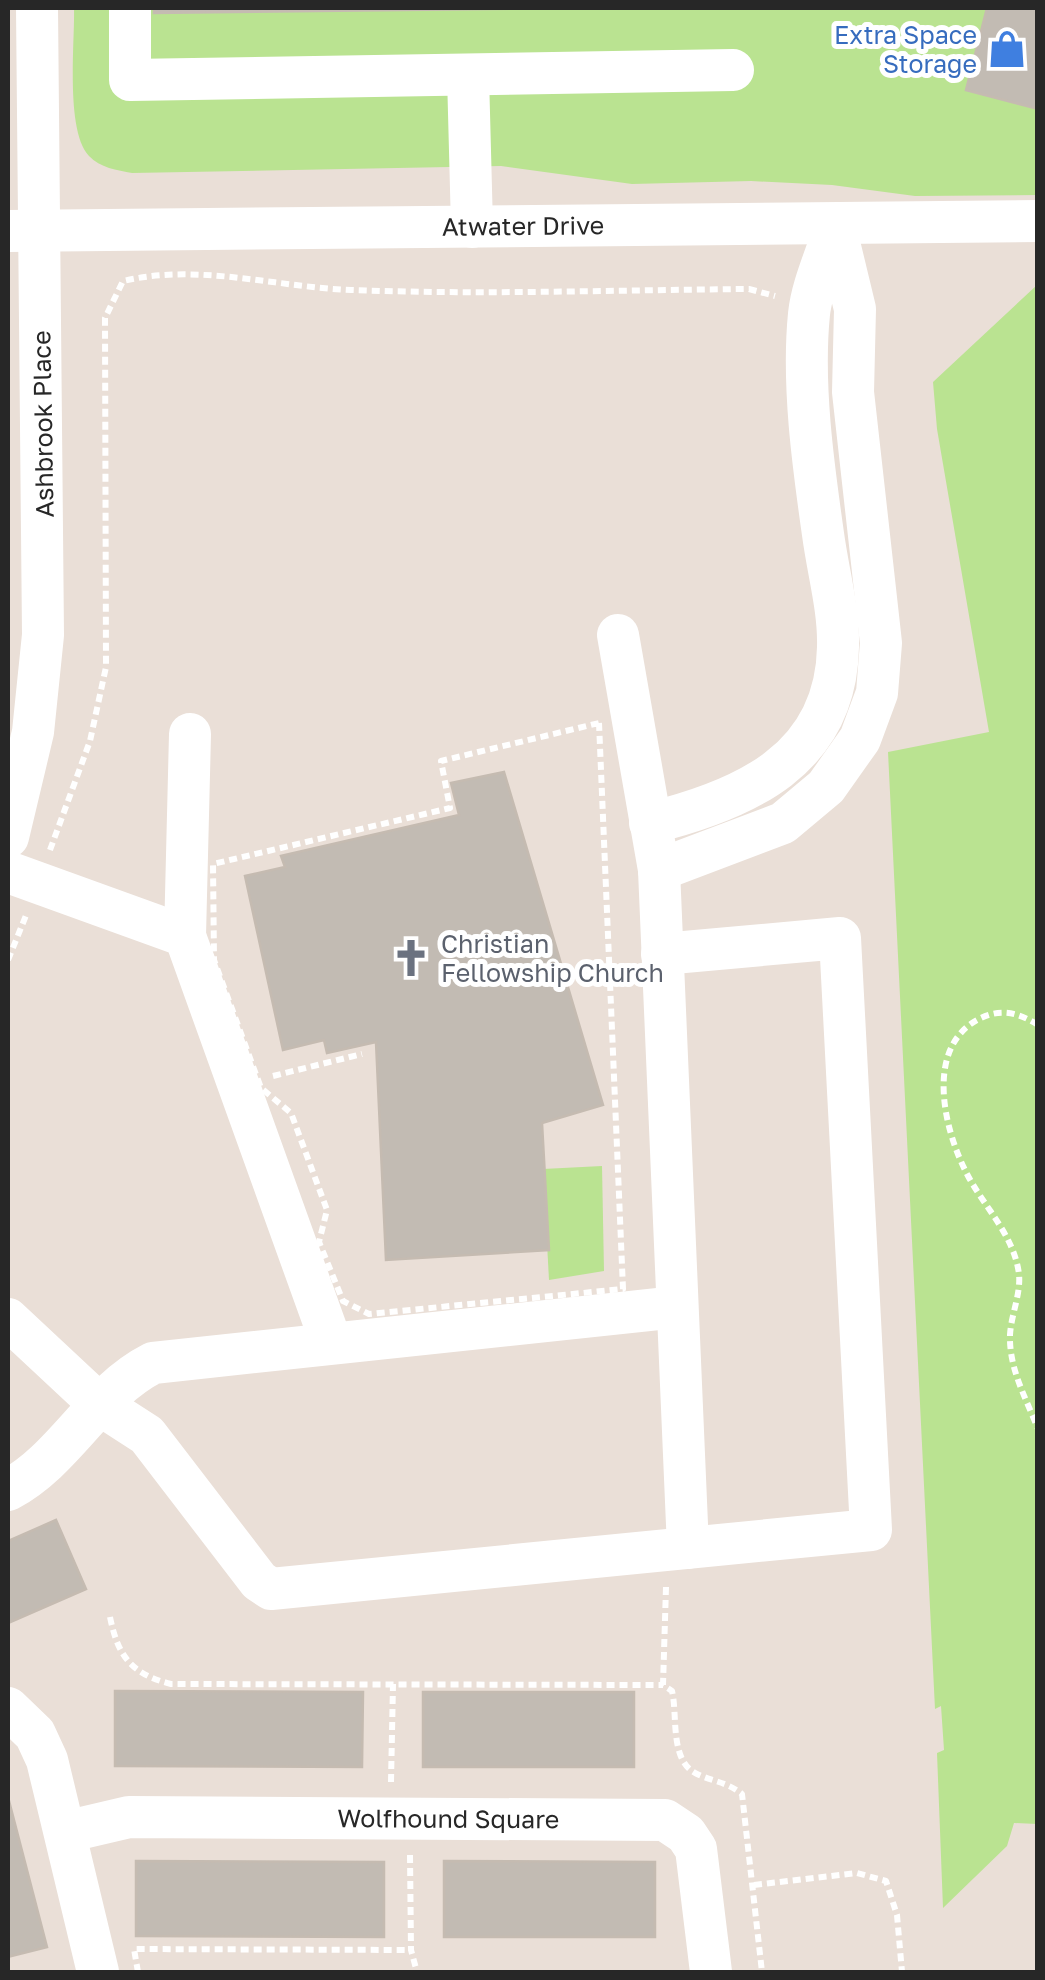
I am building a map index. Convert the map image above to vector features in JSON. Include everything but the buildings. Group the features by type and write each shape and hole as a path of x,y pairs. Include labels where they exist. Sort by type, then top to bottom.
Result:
{"street":[{"name":"Ashbrook Place","path":"8,838 20,732 43,635 24,230 37,8"},
{"path":"130,8 130,80 733,70"},
{"path":"468,76 472,227"},
{"name":"Atwater Drive","path":"24,230 1038,222"},
{"path":"650,823 713,808 763,784 802,748 829,703 838,649 815,465 810,312 835,226"},
{"path":"659,870 783,823 826,787 860,739 877,693 881,644 853,392 855,310 835,226"},
{"path":"618,635 659,870 677,1308 677,1550"},
{"path":"190,734 200,863 184,936 330,1342"},
{"path":"39,867 184,936"},
{"path":"8,1319 99,1404 147,1435 259,1581 271,1589 872,1530 840,938 662,954"},
{"path":"8,1490 40,1470 99,1404 132,1373 153,1362 677,1308"},
{"path":"8,1708 26,1722 42,1746 98,1972"},
{"name":"Wolfhound Square","path":"66,1832 129,1817 665,1820 686,1834 696,1848 710,1972"}],"path":[{"path":"8,960 39,867 90,742 103,690 108,608 104,318 123,281 150,274 222,276 346,290 749,288 774,296 814,295"},
{"path":"599,724 623,1289 369,1314 343,1302 319,1242 327,1210 291,1113 261,1088 214,960 200,863 450,808 441,761 599,724"},
{"path":"1038,1024 1020,1013 994,1012 966,1025 943,1065 944,1098 966,1172 1010,1242 1019,1276 1010,1335 1013,1366 1038,1429"},
{"path":"258,1080 362,1054"},
{"path":"663,1685 677,1550"},
{"path":"110,1617 115,1644 127,1664 147,1678 171,1684 663,1685 672,1691 677,1710 682,1760 694,1773 730,1784 742,1794 762,1972"},
{"path":"754,1885 857,1873 886,1881 897,1915 902,1972"},
{"path":"138,1972 134,1949 411,1950"}],"green space":[{"path":"74,8 987,8 966,90 1037,109 1037,195 915,196 832,185 751,181 632,184 501,166 126,172 98,163 82,144 74,107"},
{"path":"1037,285 1037,1824 1014,1823 1007,1846 943,1908 937,1753 944,1750 941,1706 935,1709 888,752 989,732 937,429 933,382"},
{"path":"602,1166 604,1271 549,1280 543,1169"}],"place":[{"name":"Extra Space Storage","path":"1007,49"},
{"name":"Christian Fellowship Church","path":"411,958"}]}
